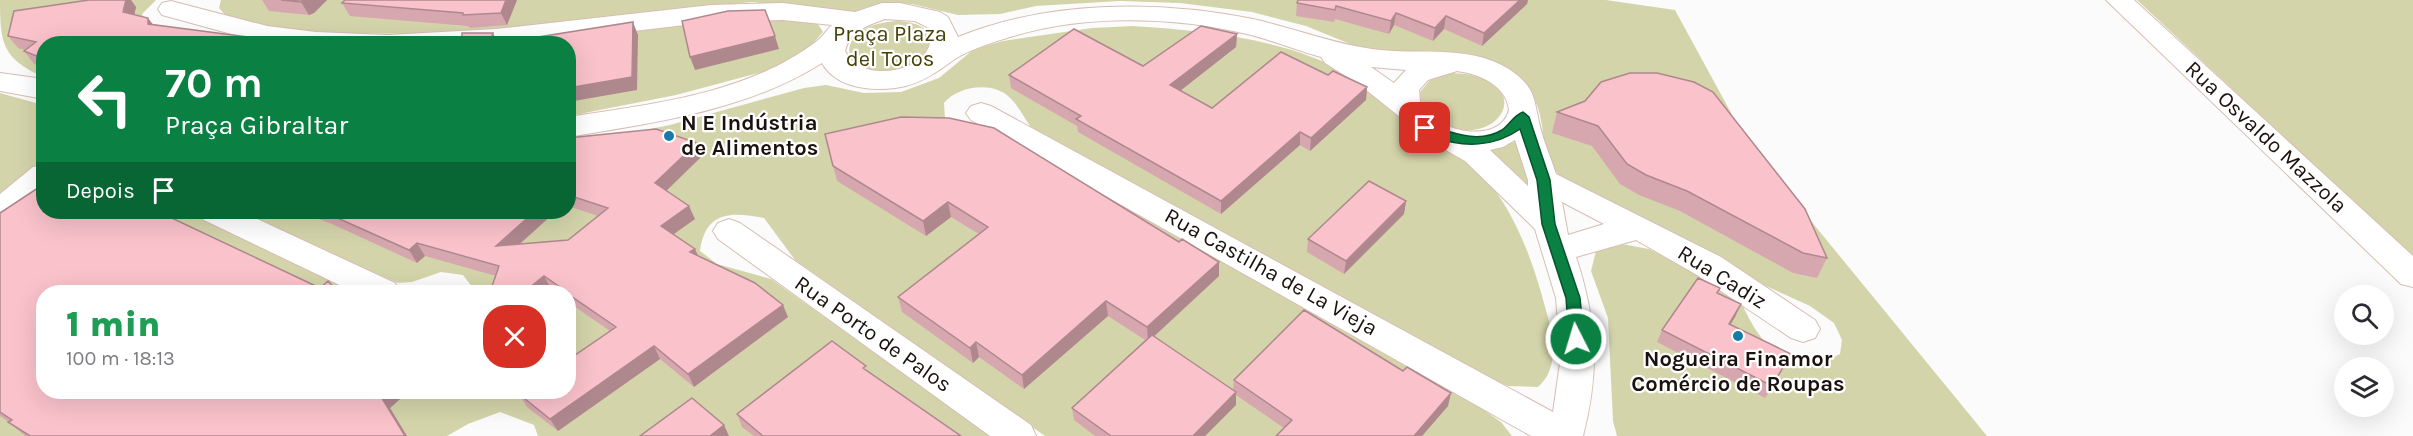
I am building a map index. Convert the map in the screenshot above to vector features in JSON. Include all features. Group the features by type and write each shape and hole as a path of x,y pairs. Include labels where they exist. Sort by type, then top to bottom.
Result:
{"street":[{"name":"Rua Osvaldo Mazzola","path":"2119,0 2413,275"},
{"path":"171,9 223,26 273,36"},
{"path":"508,36 566,31 692,13 750,9 824,14 855,20"},
{"path":"576,126 646,115 748,88 799,65 831,45 839,32 855,20 868,15 896,10 923,14 933,19 942,27 946,37 945,47 939,57"},
{"path":"748,88 779,86 845,74 872,81 888,81 917,73 960,45 1023,25 1122,14 1203,18 1244,25 1318,48 1385,60 1470,64 1490,70 1506,79 1518,90 1524,104 1523,117 1543,180 1554,237 1573,298 1578,356 1574,402 1566,436"},
{"path":"933,19 1023,25"},
{"path":"831,45 832,61 845,74"},
{"path":"1318,48 1370,79 1425,128 1454,139 1476,154 1554,237 1597,237 1640,228"},
{"path":"1407,110 1404,99 1406,88 1412,78 1435,66 1451,64"},
{"path":"0,82 36,87"},
{"name":"Rua Castilha de La Vieja","path":"981,113 1533,418 1559,436"},
{"path":"1454,139 1472,141 1497,137 1516,126 1523,117"},
{"name":"Rua Cadiz","path":"1543,180 1640,228 1709,266 1803,329"},
{"path":"0,211 36,183"},
{"path":"231,219 367,285"},
{"name":"Rua Porto de Palos","path":"729,231 1018,436"}],"green space":[{"path":"0,0 156,0 142,14 146,23 227,36 36,36 36,74 11,56 6,48 1,28"},
{"path":"221,0 1606,0 1675,10 1748,144 1987,436 1617,436 1613,421 1608,318 1591,271 1596,251 1611,242 1649,249 1738,295 1754,327 1764,341 1789,360 1804,363 1821,362 1840,354 1842,340 1834,323 1810,306 1766,286 1562,178 1550,162 1537,105 1515,74 1377,51 1350,44 1306,26 1252,12 1180,3 1120,1 1036,6 1000,14 958,15 912,4 883,2 852,12 752,2 445,34 323,33 273,30 227,17 219,8"},
{"path":"2137,0 2413,0 2413,258"},
{"path":"790,17 818,24 823,32 796,63 676,95 576,115 575,36 693,20"},
{"name":"Praça Plaza del Toros","path":"899,21 920,26 929,36 928,47 919,59 904,68 886,72 867,69 850,57 852,40 857,34 882,23"},
{"path":"1133,26 1216,34 1244,38 1298,52 1349,74 1392,108 1408,130 1458,152 1490,183 1513,220 1531,261 1552,336 1553,359 1545,379 1538,387 1508,386 1469,370 1032,129 1015,104 1002,92 985,87 966,89 950,97 944,103 945,118 1007,135 1474,403 1501,422 1512,436 1045,436 795,260 764,218 730,215 721,217 707,228 700,251 717,264 771,279 991,436 538,436 534,425 500,412 468,424 447,436 0,436 0,221 36,214 36,219 207,219 344,285 36,285 36,399 576,399 576,285 471,285 463,275 441,272 412,282 398,283 252,219 576,219 576,144 670,125 804,88 826,85 864,93 901,92 939,78 974,49 1003,41 1092,28"},
{"path":"1452,73 1480,77 1497,87 1504,99 1502,111 1494,122 1480,129 1461,129 1439,122 1428,113 1421,102 1420,92 1431,79"},
{"path":"0,93 36,103 36,165 0,199"},
{"path":"1516,142 1535,200 1484,147"}],"building":[{"path":"89,0 126,0 123,12 148,18 148,24 240,36 36,36 36,42 8,36 14,11"},
{"path":"281,0 306,0 301,2"},
{"path":"345,0 506,0 501,13 463,15 463,13 342,3"},
{"path":"1298,0 1520,0 1484,33 1446,16 1435,28 1396,13 1391,21 1336,6 1335,10 1297,3"},
{"path":"765,10 775,36 690,57 682,21 728,11"},
{"path":"633,22 632,77 576,87 576,36 545,36"},
{"path":"1201,26 1237,34 1170,85 1212,108 1281,52 1328,75 1333,71 1367,87 1311,138 1300,132 1221,201 1076,119 1081,116 1009,75 1074,29 1143,66"},
{"path":"462,33 493,33 492,36 462,36"},
{"path":"36,42 36,56 24,51"},
{"path":"1630,73 1657,73 1694,82 1713,92 1805,209 1827,258 1803,253 1687,191 1646,175 1627,164 1598,126 1557,112 1585,101 1601,82"},
{"path":"901,117 949,118 994,128 1179,242 1182,239 1219,262 1147,327 1106,301 1022,375 976,342 970,348 898,297 988,227 948,202 923,221 833,166 825,134"},
{"path":"656,129 697,143 655,183 689,206 661,226 695,249 690,252 755,283 783,305 688,374 654,346 550,419 525,399 576,399 576,354 616,327 576,300 576,285 557,285 544,276 533,285 492,285 499,266 417,243 409,250 340,219 526,219 496,246 568,240 608,208 576,198 576,137"},
{"path":"1369,181 1406,201 1346,261 1308,239"},
{"path":"36,189 36,219 174,219 314,285 36,285 36,399 382,399 405,436 30,436 8,422 12,420 0,412 0,213"},
{"path":"1698,278 1720,288 1717,293 1741,304 1729,324 1791,354 1772,386 1662,330"},
{"path":"1304,310 1403,371 1407,367 1451,393 1414,436 1276,436 1292,420 1234,380"},
{"path":"1152,335 1236,392 1193,436 1111,436 1072,408"},
{"path":"832,341 866,366 863,368 961,436 763,436 737,414"},
{"path":"692,398 724,425 710,436 640,436"}],"place":[{"name":"N E Indústria de Alimentos","path":"669,136"},
{"name":"Nogueira Finamor Comércio de Roupas","path":"1738,336"}],"route":[{"path":"1425,128 1438,135 1454,139 1489,140 1504,135 1523,117 1543,180 1549,224 1573,298 1576,339"}]}
